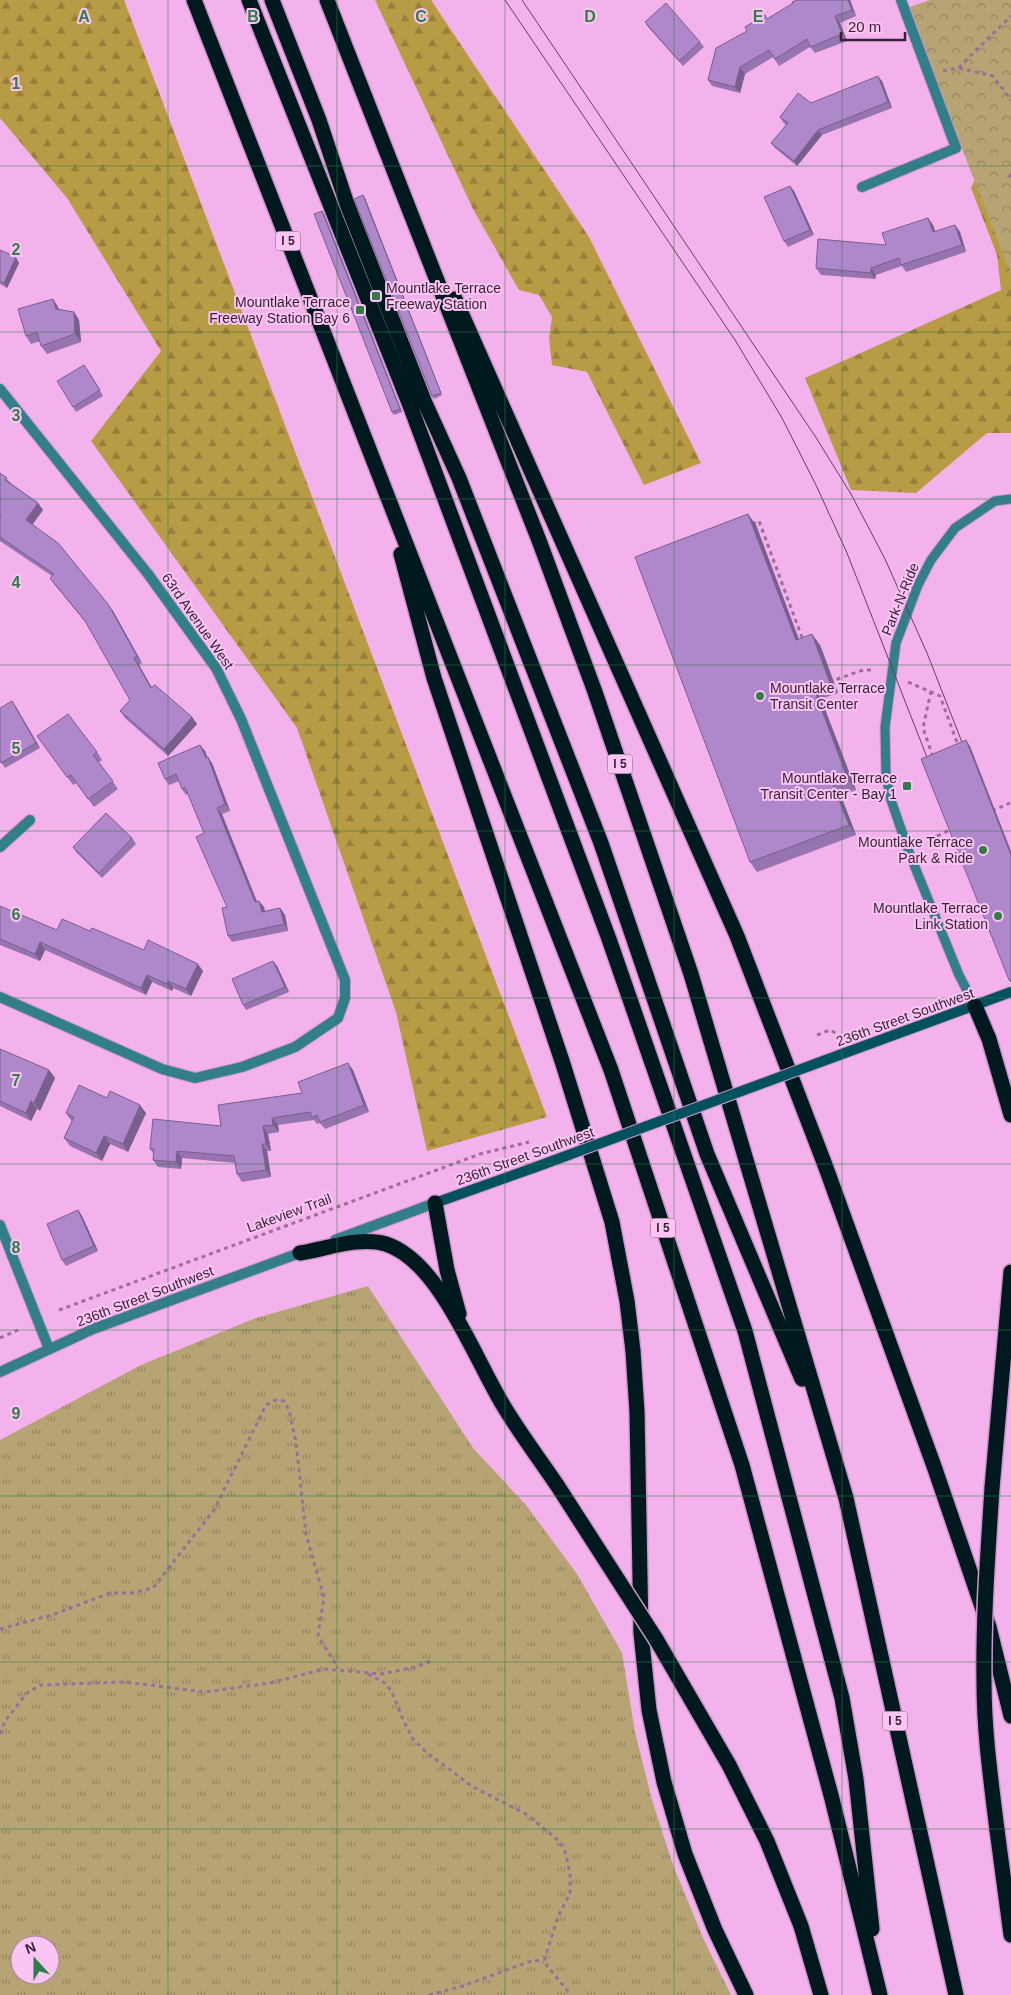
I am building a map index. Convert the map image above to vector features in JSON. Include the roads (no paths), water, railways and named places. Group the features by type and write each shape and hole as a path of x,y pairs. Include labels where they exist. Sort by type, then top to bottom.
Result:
{"highway":[{"name":"I 5","path":"194,0 611,1070 742,1465 832,1799 880,1994"},
{"path":"249,0 314,170 334,210 404,390 609,939 744,1330 842,1698 850,1738 880,1994"},
{"path":"272,0 318,120 347,204 425,403 459,478 601,843 708,1154 831,1447"},
{"name":"I 5","path":"327,0 543,552 595,692 691,974 846,1498 956,1995"},
{"path":"365,96 737,936 825,1165 935,1469 989,1626 1011,1716"},
{"path":"382,482 434,678 563,1064 612,1222 625,1291 633,1352 637,1412 641,1633 649,1710 664,1782 685,1854 715,1930 746,1995"},
{"path":"975,1006 989,1039 1011,1115"},
{"path":"435,1204 447,1270 462,1329"},
{"path":"300,1253 363,1242 384,1244 412,1257 427,1274 462,1329 505,1409 557,1485 656,1639 729,1765 767,1841 801,1926 821,1995"},
{"path":"1011,1272 998,1415 983,1640 986,1734 1011,1935"}],"main road":[{"name":"236th Street Southwest","path":"435,1204 1011,992"}],"street":[{"path":"862,187 956,148 901,0"},
{"name":"63rd Avenue West","path":"0,389 148,574 216,668 241,719 346,980 345,998 338,1018 295,1047 242,1067 195,1078 162,1069 0,997"},
{"path":"0,847 30,820"},
{"name":"236th Street Southwest","path":"0,1372 93,1329 435,1204"},
{"path":"0,1225 50,1349"}],"lane":[{"name":"Park-N-Ride","path":"975,1006 959,975 910,855 891,800 886,776 885,735 887,702 896,643 910,605 932,560 955,528 995,501 1011,499"}],"tram line":[{"path":"505,0 735,340 782,418 816,485 847,553 932,770"},
{"path":"522,0 815,436 851,494 885,559 927,653 967,755"}],"place":[{"name":"Mountlake Terrace Freeway Station","path":"376,296"},
{"name":"Mountlake Terrace Freeway Station Bay 6","path":"360,310"},
{"name":"Mountlake Terrace Transit Center","path":"760,696"},
{"name":"Mountlake Terrace Transit Center - Bay 1","path":"907,786"},
{"name":"Mountlake Terrace Park & Ride","path":"983,850"},
{"name":"Mountlake Terrace Link Station","path":"998,916"}]}
